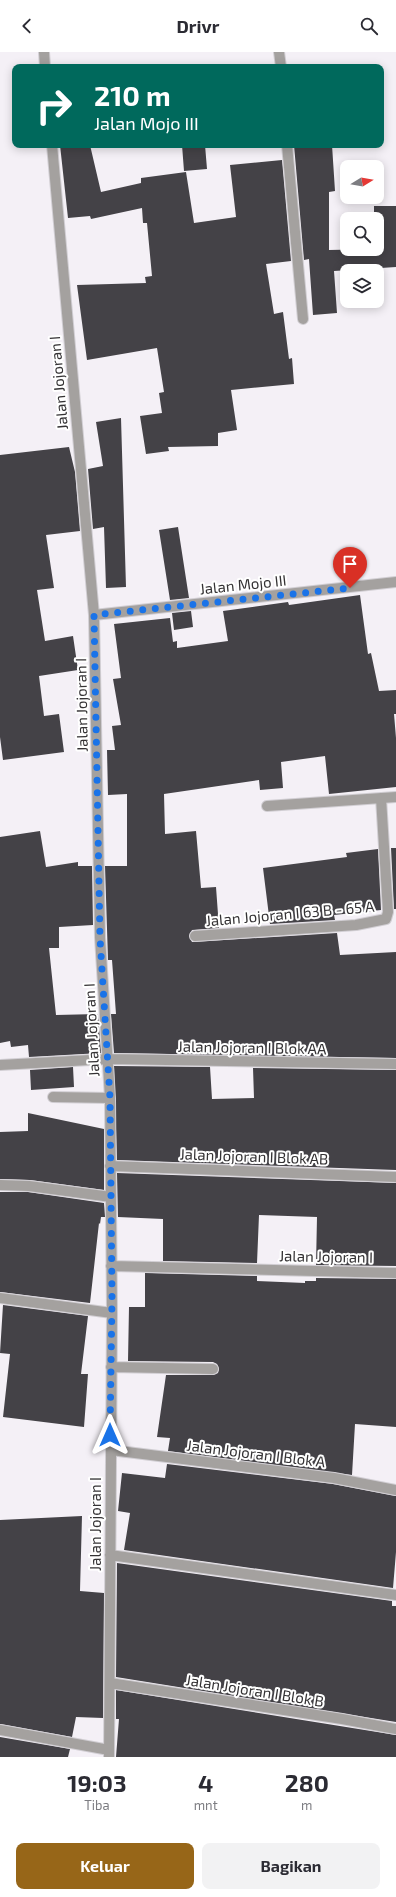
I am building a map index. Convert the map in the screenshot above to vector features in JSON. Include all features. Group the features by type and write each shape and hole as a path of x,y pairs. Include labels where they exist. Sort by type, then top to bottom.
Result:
{"street":[{"path":"44,52 45,64"},
{"path":"279,52 280,64"},
{"name":"Jalan Jojoran I","path":"52,148 94,615 100,938 110,1098 112,1313 109,1753"},
{"path":"288,148 303,319"},
{"name":"Jalan Mojo III","path":"94,615 396,582"},
{"path":"267,806 396,797"},
{"name":"Jalan Jojoran I 63 B - 65 A","path":"195,936 356,925 386,919 388,912 381,798"},
{"name":"Jalan Jojoran I Blok AA","path":"0,1065 108,1059 396,1064"},
{"path":"53,1097 110,1098"},
{"name":"Jalan Jojoran I Blok AB","path":"110,1166 396,1177"},
{"path":"0,1184 29,1186 111,1197"},
{"name":"Jalan Jojoran I","path":"111,1266 396,1273"},
{"path":"0,1298 112,1313"},
{"path":"111,1367 213,1369"},
{"name":"Jalan Jojoran I Blok A","path":"111,1450 334,1478 396,1490"},
{"path":"110,1555 396,1595"},
{"name":"Jalan Jojoran I Blok B","path":"110,1683 342,1719 396,1729"},
{"path":"0,1730 109,1753"}],"building":[{"path":"60,148 91,148 101,192 141,183 141,178 186,172 194,223 236,217 230,165 282,160 291,261 266,264 274,314 283,312 289,359 292,358 294,384 231,390 237,430 218,433 218,446 168,447 169,451 146,454 140,416 162,413 159,393 164,392 157,348 87,360 77,285 146,283 145,277 152,276 147,223 143,223 142,208 91,219 90,216 68,218"},
{"path":"182,148 205,148 207,169 184,171"},
{"path":"294,148 332,148 335,191 329,192 329,250 340,250 340,256 384,256 384,212 374,212 374,206 396,206 396,267 384,268 384,264 340,264 340,271 334,271 337,313 313,315 309,259 304,260"},
{"path":"121,418 126,587 106,588 104,527 93,529 88,469 103,466 96,422"},
{"path":"69,447 75,472 80,531 46,535 54,588 37,590 45,641 73,636 78,670 39,676 44,716 59,714 64,752 3,760 0,737 0,455"},
{"path":"178,527 189,598 170,600 159,530"},
{"path":"360,595 368,654 371,653 379,691 396,690 396,714 394,714 396,738 396,787 329,794 325,756 281,762 283,788 260,790 259,780 164,794 165,834 196,831 201,888 216,887 219,928 192,930 189,936 192,942 337,933 340,955 396,952 396,1058 114,1053 111,1014 116,1014 112,960 108,960 105,866 127,866 127,794 108,795 107,750 115,750 112,726 121,725 113,679 121,678 114,624 170,618 173,642 177,641 177,648 228,641 223,611 288,602 289,605"},
{"path":"191,611 193,627 174,630 172,613"},
{"path":"40,831 46,867 78,862 78,866 92,866 93,925 59,927 59,948 49,948 56,1015 98,1014 101,1053 29,1057 28,1045 11,1047 10,1041 0,1043 0,837"},
{"path":"391,848 396,848 396,909 394,909"},
{"path":"378,849 381,910 334,915 335,920 270,924 263,868 347,857 346,853"},
{"path":"114,1066 210,1067 212,1099 254,1098 253,1068 396,1070 396,1170 117,1160"},
{"path":"73,1067 74,1087 31,1090 30,1070"},
{"path":"28,1113 104,1129 104,1190 30,1180 0,1179 0,1132 28,1131"},
{"path":"117,1173 396,1183 396,1266 316,1265 317,1217 259,1215 257,1263 163,1261 163,1219 118,1217"},
{"path":"0,1192 28,1192 104,1203 105,1217 101,1217 100,1224 99,1223 90,1303 0,1292"},
{"path":"145,1273 257,1276 257,1281 305,1283 305,1281 316,1281 316,1278 396,1279 396,1427 355,1424 352,1475 168,1451 170,1438 157,1437 166,1375 213,1375 218,1373 219,1369 217,1364 213,1362 128,1361 129,1307 145,1307"},
{"path":"3,1305 88,1316 81,1374 88,1374 84,1427 3,1417 10,1354 0,1353"},
{"path":"167,1464 333,1484 396,1496 396,1552 393,1588 124,1550 130,1513 118,1511 122,1473 165,1478"},
{"path":"82,1516 80,1591 104,1593 103,1718 76,1717 72,1737 0,1724 0,1520"},
{"path":"117,1563 392,1601 392,1606 396,1606 396,1722 116,1677"},
{"path":"116,1690 396,1735 396,1757 116,1757 119,1719 116,1719"},
{"path":"0,1737 70,1749 68,1757 0,1757"}],"route":[{"path":"110,1435 112,1298 110,1098 100,938 94,615 350,588"}]}
